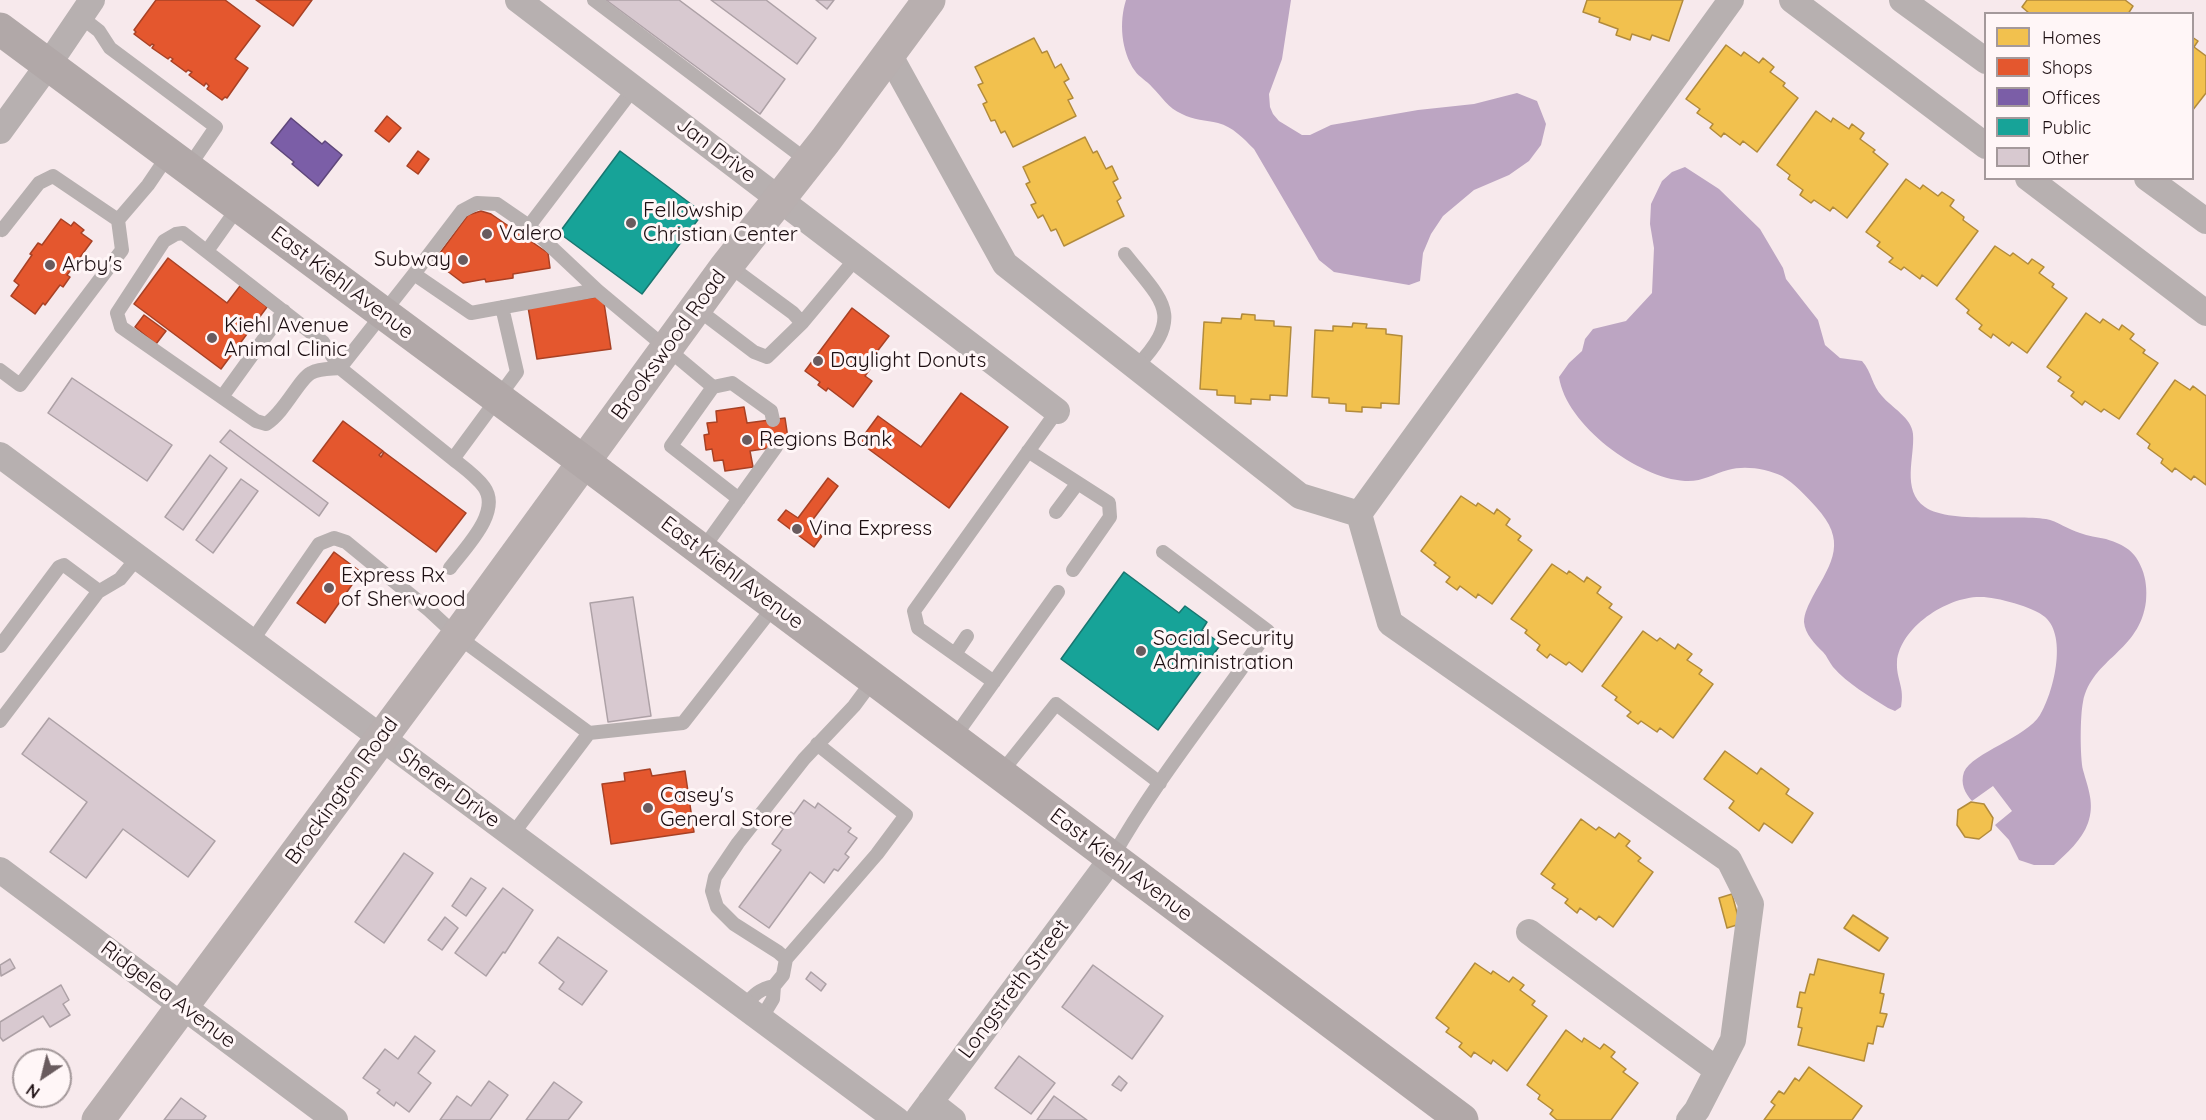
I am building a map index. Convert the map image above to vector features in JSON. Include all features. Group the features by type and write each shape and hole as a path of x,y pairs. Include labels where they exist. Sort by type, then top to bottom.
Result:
{"main road":[{"name":"Brookswood Road","path":"585,462 728,265 809,162 929,0"},
{"name":"East Kiehl Avenue","path":"0,29 585,462 1462,1120"},
{"name":"Brockington Road","path":"98,1120 585,462"}],"street":[{"name":"Jan Drive","path":"518,0 1057,411"},
{"path":"1359,514 1731,0"},
{"path":"1792,0 1984,144"},
{"path":"1902,0 1984,60"},
{"path":"0,131 86,8"},
{"path":"889,54 1005,264 1299,496 1359,514"},
{"path":"2031,180 2206,313"},
{"path":"2150,180 2206,221"},
{"name":"Sherer Drive","path":"0,455 897,1120"},
{"path":"1359,514 1390,623 1729,860 1751,904 1732,1040 1697,1110 1689,1120"},
{"name":"Longstreth Street","path":"923,1111 1112,858"},
{"name":"Ridgelea Avenue","path":"0,870 335,1120"},
{"path":"1529,932 1717,1070"},
{"path":"923,1111 953,1120"}],"lane":[{"path":"594,0 809,162"},
{"path":"0,370 20,385 122,250 118,220 148,185 216,127 110,48 86,8"},
{"path":"530,226 634,88"},
{"path":"1,231 39,183 53,176 118,220"},
{"path":"450,568 484,521 490,507 483,486 340,368 323,342 207,251 183,233 164,241 117,313 117,320 121,327 256,421 266,424 276,417 309,374 320,370 340,368 462,211 477,203 497,204 530,226 597,290 713,387"},
{"path":"207,251 239,206"},
{"path":"1125,254 1163,306 1165,319 1159,338 1136,368"},
{"path":"696,308 754,352 767,357 802,323 857,257"},
{"path":"728,265 793,313 802,323"},
{"path":"414,274 471,313 597,290"},
{"path":"453,459 517,372 502,308"},
{"path":"222,397 284,311"},
{"path":"739,499 671,446 713,387 732,383 771,411 773,420"},
{"path":"994,682 918,628 914,611 1057,411"},
{"path":"702,550 776,447"},
{"path":"1028,451 1109,503 1110,518 1073,570"},
{"path":"1056,512 1077,484"},
{"path":"252,641 320,544 334,538 346,542 457,636 589,733 683,723 774,604"},
{"path":"1112,858 1138,812 1230,687 1268,631 1163,552"},
{"path":"0,721 99,591 120,579 138,557"},
{"path":"0,646 59,567 64,565 99,591"},
{"path":"953,739 1058,592"},
{"path":"955,654 967,636"},
{"path":"786,959 734,924 717,907 712,891 715,877 738,843 817,744 854,706 874,679"},
{"path":"1000,774 1056,704 1160,783"},
{"path":"512,835 589,733"},
{"path":"753,1013 773,999 774,986 783,975 786,959 878,854 906,815 817,744"},
{"path":"753,1013 762,988 774,986"}],"shaded area":[{"path":"1126,0 1291,0 1282,59 1269,94 1270,107 1279,121 1302,135 1310,135 1331,125 1418,110 1474,104 1517,93 1537,101 1546,124 1541,145 1529,161 1509,175 1474,190 1443,216 1431,234 1423,253 1420,281 1409,285 1334,272 1319,260 1254,149 1238,133 1228,127 1191,118 1177,112 1135,71 1124,46 1122,18"},
{"path":"1685,167 1719,189 1760,229 1783,268 1786,279 1818,320 1825,345 1840,358 1862,361 1879,392 1909,423 1913,434 1911,482 1913,492 1925,507 1936,512 1966,517 2050,520 2076,532 2119,544 2133,553 2139,563 2146,589 2142,618 2126,644 2096,675 2088,687 2083,702 2081,756 2090,796 2090,816 2078,841 2054,865 2034,865 2019,860 2009,840 1995,825 2012,811 1993,786 1972,801 1963,784 1964,772 1969,765 1988,751 2024,731 2040,715 2045,706 2050,694 2057,651 2052,626 2045,617 2024,606 1988,597 1968,598 1941,608 1916,626 1900,649 1897,668 1902,694 1901,707 1895,711 1888,708 1845,679 1806,631 1804,622 1806,612 1831,561 1834,541 1826,519 1800,490 1782,476 1756,468 1735,469 1691,481 1666,478 1646,470 1607,446 1575,413 1564,395 1559,377 1582,351 1585,339 1593,329 1626,321 1652,293 1654,248 1650,224 1651,204 1662,181 1672,172"}],"building: Homes":[{"path":"1587,0 1683,0 1669,41 1652,35 1650,40 1632,34 1630,40 1616,35 1618,29 1599,22 1600,18 1583,12"},
{"path":"2027,0 2125,0 2133,6 2129,12 2028,12 2022,7"},
{"path":"1034,38 1042,53 1047,51 1055,68 1061,64 1069,79 1064,82 1073,98 1068,100 1076,116 1013,147 1005,131 1001,133 995,120 991,121 983,104 987,102 978,85 983,83 975,67"},
{"path":"1726,45 1741,56 1744,52 1759,63 1763,58 1774,67 1770,72 1785,83 1783,86 1798,98 1757,152 1743,141 1740,145 1724,133 1721,137 1710,128 1713,124 1697,113 1700,109 1686,99"},
{"path":"2194,47 2206,56 2206,93 2194,108"},
{"path":"1816,111 1831,122 1833,118 1849,129 1852,124 1864,133 1860,139 1888,164 1847,218 1833,207 1830,211 1814,200 1811,203 1800,195 1803,190 1788,179 1790,175 1777,165"},
{"path":"1085,137 1093,153 1097,151 1106,169 1112,166 1118,179 1113,182 1121,198 1117,201 1124,216 1064,246 1056,229 1051,231 1043,215 1038,218 1031,205 1036,203 1026,184 1030,182 1023,167"},
{"path":"1906,179 1920,189 1923,185 1938,196 1942,192 1954,200 1950,206 1978,231 1937,286 1922,275 1920,279 1904,267 1901,270 1889,262 1893,258 1877,246 1880,242 1866,232"},
{"path":"1995,246 2010,256 2013,253 2028,264 2032,259 2044,267 2039,273 2067,298 2027,353 2012,342 2009,346 1993,334 1991,338 1979,329 1982,325 1967,313 1969,310 1956,299"},
{"path":"2086,313 2100,323 2103,319 2119,330 2122,325 2134,334 2130,339 2145,350 2143,353 2158,363 2119,419 2104,409 2101,412 2085,401 2082,405 2071,396 2074,392 2058,381 2061,377 2047,367"},
{"path":"1242,314 1255,315 1255,320 1274,321 1274,326 1291,327 1287,396 1270,395 1270,400 1251,399 1251,404 1235,403 1235,396 1217,395 1217,390 1200,389 1204,322 1221,323 1222,318 1241,319"},
{"path":"1353,323 1367,324 1366,328 1386,329 1386,334 1402,336 1399,404 1381,403 1381,408 1362,407 1362,412 1346,411 1346,404 1329,403 1329,398 1312,397 1315,330 1333,331 1333,326 1352,327"},
{"path":"2175,380 2190,390 2193,386 2206,396 2206,485 2194,476 2191,480 2175,468 2172,472 2161,463 2163,459 2148,448 2150,444 2137,434"},
{"path":"1461,496 1476,506 1478,503 1494,514 1497,509 1510,519 1506,525 1521,536 1518,540 1532,550 1492,604 1478,594 1476,598 1460,586 1457,590 1446,582 1450,577 1421,551"},
{"path":"1552,564 1567,574 1569,571 1584,582 1587,577 1601,587 1597,593 1612,604 1609,608 1622,617 1582,672 1569,662 1566,665 1550,654 1547,658 1537,650 1540,645 1525,633 1527,630 1511,619"},
{"path":"1643,631 1657,641 1660,638 1675,649 1678,644 1692,654 1687,660 1702,670 1699,674 1713,684 1673,738 1660,728 1657,732 1641,721 1638,724 1627,716 1631,712 1615,700 1617,697 1602,686"},
{"path":"1725,751 1757,774 1761,768 1789,789 1786,794 1813,813 1792,843 1764,823 1759,831 1729,808 1734,801 1704,779"},
{"path":"1971,802 1984,804 1993,818 1991,830 1979,839 1965,837 1957,825 1958,810"},
{"path":"1581,819 1596,830 1599,827 1615,838 1619,833 1630,841 1626,846 1641,858 1638,861 1653,872 1613,927 1599,916 1596,920 1580,908 1577,913 1565,903 1568,899 1552,888 1555,884 1541,874"},
{"path":"1732,894 1740,924 1727,928 1719,898"},
{"path":"1853,915 1888,938 1879,951 1844,928"},
{"path":"1818,959 1884,974 1880,993 1884,994 1880,1013 1887,1014 1883,1027 1877,1026 1873,1044 1868,1043 1864,1061 1798,1045 1802,1028 1798,1027 1802,1008 1797,1007 1800,992 1805,993 1810,974 1814,975"},
{"path":"1475,963 1491,974 1493,971 1509,982 1513,977 1524,985 1520,990 1535,1001 1532,1005 1547,1016 1507,1071 1493,1060 1491,1064 1474,1052 1471,1057 1459,1047 1462,1043 1446,1032 1449,1028 1436,1018"},
{"path":"1566,1030 1582,1042 1584,1038 1600,1049 1604,1044 1615,1052 1611,1057 1626,1069 1623,1072 1638,1083 1611,1120 1557,1120 1550,1114 1553,1110 1538,1099 1540,1095 1527,1085"},
{"path":"1809,1067 1862,1106 1852,1120 1764,1120 1775,1105 1771,1102 1779,1091 1784,1094 1795,1078 1799,1081"}],"building: Shops":[{"path":"156,0 225,0 260,26 235,59 248,68 227,98 222,100 207,89 209,86 206,83 204,86 189,75 192,72 188,70 186,72 171,61 173,59 170,57 168,59 152,48 154,45 150,46 134,34 136,32 134,30"},
{"path":"256,0 312,0 293,26"},
{"path":"387,116 401,128 389,142 375,131"},
{"path":"418,151 429,159 418,174 407,166"},
{"name":"Valero","path":"481,211 491,214 548,253 550,268 513,274 513,278 463,283 434,261 468,215"},
{"name":"Arby's","path":"61,219 71,226 74,222 84,230 81,233 92,241 67,275 70,277 63,287 60,285 35,314 11,296 19,285 14,281 38,243 42,245"},
{"name":"Kiehl Avenue Animal Clinic","path":"168,258 227,303 240,286 267,307 221,369 134,304"},
{"name":"Valero","path":"603,296 611,349 537,359 528,307"},
{"path":"852,308 889,336 869,362 873,365 865,376 872,381 853,407 828,388 826,391 818,385 820,382 805,371"},
{"path":"144,315 166,331 156,344 135,327"},
{"path":"961,393 1008,427 949,508 859,442 878,416 921,447"},
{"name":"Regions Bank","path":"744,407 747,423 785,418 789,445 750,451 753,467 725,471 723,460 714,461 712,449 706,450 704,435 709,434 707,423 717,422 716,411"},
{"path":"343,421 383,451 379,455 381,457 384,452 466,513 436,552 313,461"},
{"path":"828,478 838,486 808,526 822,536 814,547 778,520 786,510 798,518"},
{"name":"Express Rx of Sherwood","path":"334,552 361,572 325,623 297,603"},
{"name":"Casey's General Store","path":"650,769 652,776 685,771 694,832 611,844 602,784 625,781 624,773"}],"building: Offices":[{"path":"291,118 322,144 325,141 342,155 318,186 271,143"}],"building: Public":[{"name":"Fellowship Christian Center","path":"620,151 703,213 642,294 559,233"},
{"name":"Social Security Administration","path":"1124,572 1179,613 1185,606 1207,622 1202,630 1221,644 1158,730 1061,659"}],"building: Other":[{"path":"606,0 679,0 785,79 760,114"},
{"path":"711,0 766,0 816,38 797,64"},
{"path":"816,0 834,0 827,9"},
{"path":"72,378 172,445 147,481 48,413"},
{"path":"230,430 328,503 319,516 220,442"},
{"path":"210,455 227,468 183,530 165,517"},
{"path":"241,479 258,491 213,553 196,540"},
{"path":"633,597 651,716 608,722 590,603"},
{"path":"49,718 215,841 188,877 123,829 86,878 50,852 87,802 22,754"},
{"path":"804,800 815,808 818,803 851,828 848,832 857,838 845,854 849,857 838,871 834,869 824,883 810,872 769,928 739,907 781,850 772,844 783,829 780,827 791,812 794,814"},
{"path":"404,853 433,873 384,943 355,922"},
{"path":"471,878 486,888 466,916 452,906"},
{"path":"503,888 533,910 505,953 503,952 486,976 455,953"},
{"path":"445,917 458,928 442,950 428,940"},
{"path":"558,937 607,971 582,1005 559,989 564,982 539,963"},
{"path":"10,959 15,968 1,976 0,965"},
{"path":"1093,965 1163,1016 1132,1059 1062,1007"},
{"path":"811,972 826,984 821,991 806,979"},
{"path":"61,985 69,1000 63,1004 70,1015 50,1027 43,1016 3,1041 0,1037 0,1022"},
{"path":"415,1036 435,1051 418,1073 431,1083 409,1112 396,1102 394,1106 377,1093 380,1090 363,1078 385,1049 398,1059"},
{"path":"1019,1056 1055,1083 1031,1114 995,1088"},
{"path":"1119,1076 1127,1083 1121,1091 1112,1085"},
{"path":"489,1081 508,1095 490,1120 440,1120 457,1096 471,1106"},
{"path":"554,1082 582,1102 568,1120 526,1120"},
{"path":"1054,1096 1087,1120 1037,1120"},
{"path":"181,1098 206,1116 203,1120 164,1120"}],"place":[{"name":"Fellowship Christian Center","path":"631,223"},
{"name":"Valero","path":"487,234"},
{"name":"Subway","path":"463,260"},
{"name":"Arby's","path":"50,265"},
{"name":"Kiehl Avenue Animal Clinic","path":"212,338"},
{"name":"Daylight Donuts","path":"818,361"},
{"name":"Regions Bank","path":"747,440"},
{"name":"Vina Express","path":"797,529"},
{"name":"Express Rx of Sherwood","path":"329,588"},
{"name":"Social Security Administration","path":"1141,651"},
{"name":"Casey's General Store","path":"648,808"}]}
